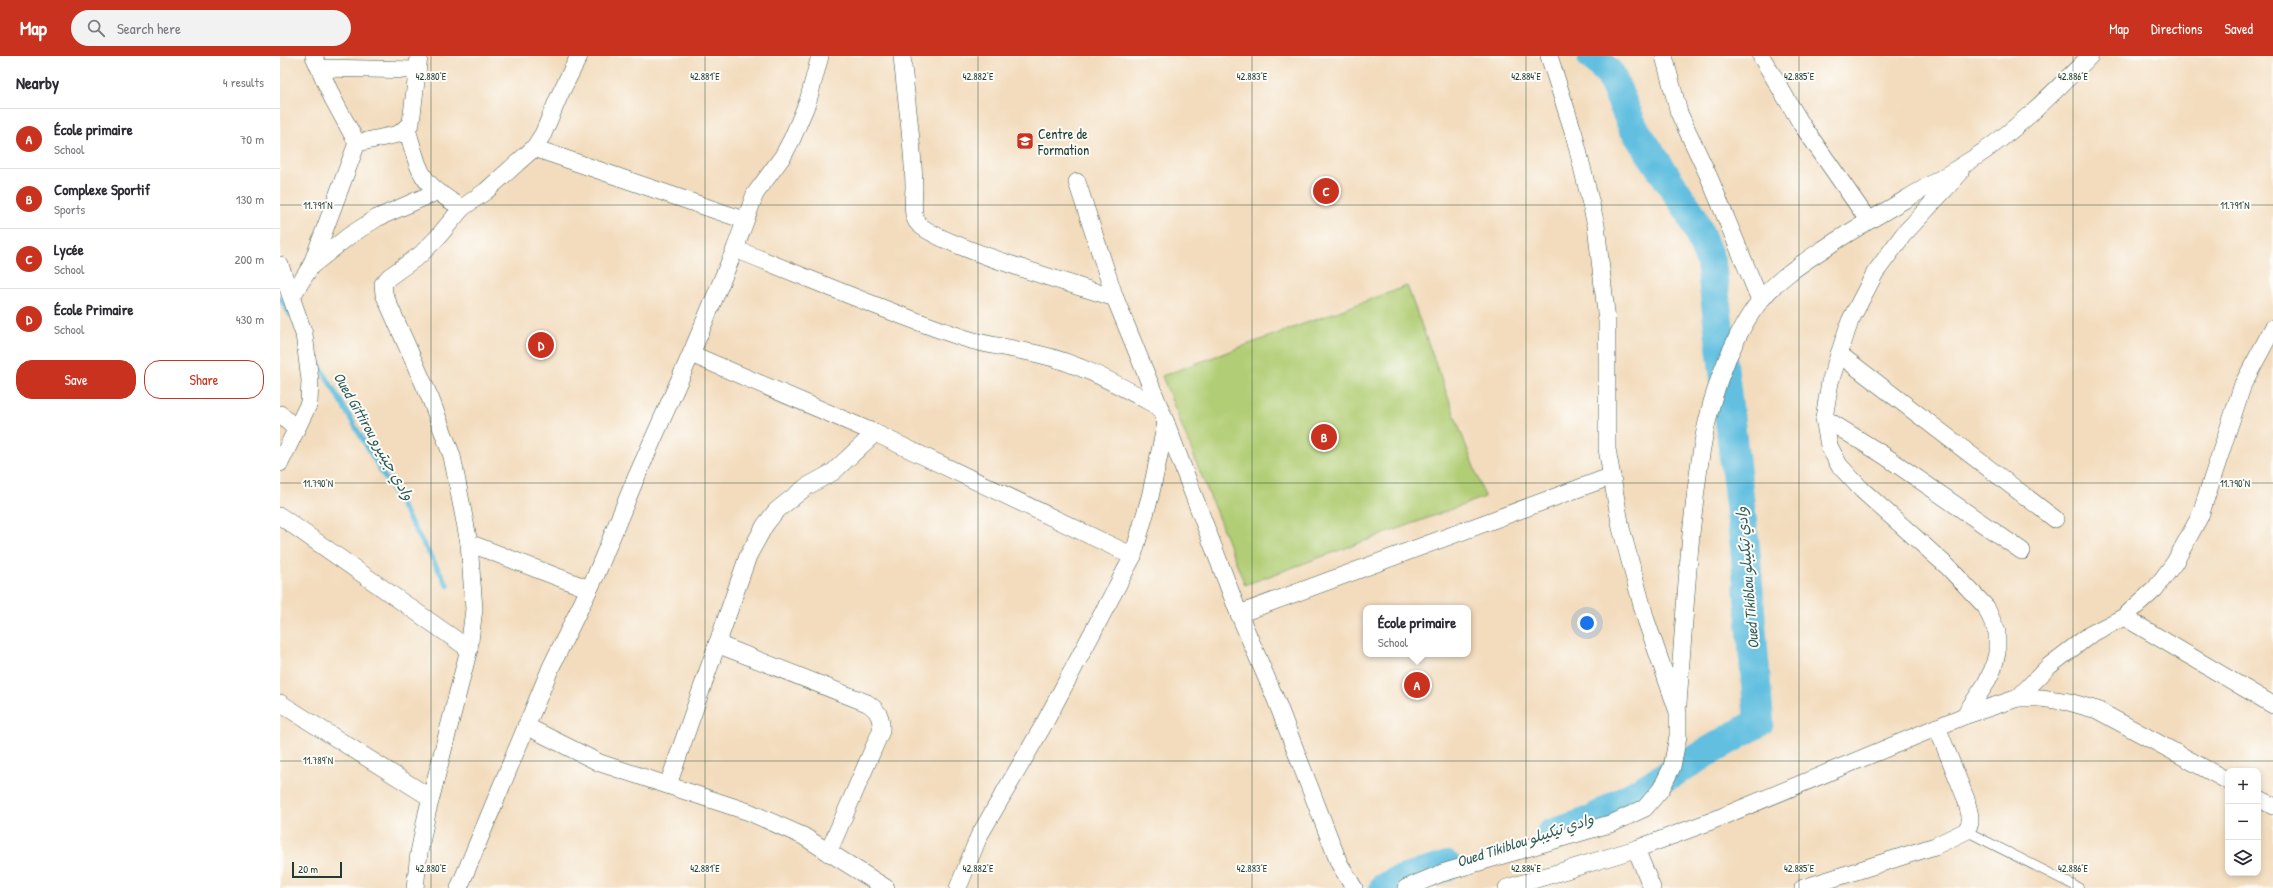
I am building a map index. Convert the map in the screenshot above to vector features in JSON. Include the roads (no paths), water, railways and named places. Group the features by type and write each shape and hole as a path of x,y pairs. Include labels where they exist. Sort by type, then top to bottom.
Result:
{"street":[{"path":"415,888 419,853 431,798 470,649 474,609 469,543 452,456 432,400 382,289 386,280 420,255 438,238 462,208 486,191 534,148 545,130 561,92 579,56"},
{"path":"460,888 483,836 551,667 589,589 691,354 735,249 744,220 756,194 783,156 792,139 808,101 820,56"},
{"path":"902,56 914,179 914,214 917,222 925,229 954,244 1115,298"},
{"path":"1549,56 1574,134 1596,225 1607,321 1607,449 1621,528 1646,620 1678,712"},
{"path":"1664,56 1679,113 1709,177 1760,300"},
{"path":"1761,56 1785,93 1802,125 1868,220"},
{"path":"1406,888 1442,872 1613,823 1645,808 1661,789 1672,767 1678,736 1678,712 1685,599 1696,489 1706,417 1724,362 1748,318 1760,300 1794,268 1868,220 1972,159 1999,140 2058,89 2090,56"},
{"path":"292,296 311,266 357,143 333,99 317,62 418,63 411,123 407,129 399,134 357,143"},
{"path":"407,129 421,173 436,192 462,208"},
{"path":"534,148 744,220"},
{"path":"1964,716 1985,685 1993,669 1997,653 1997,632 1986,607 1948,567 1862,490 1839,465 1829,446 1824,418 1830,382 1850,321 1875,273 1903,235 1972,159"},
{"path":"1077,182 1115,298 1166,422 1238,614 1276,700 1339,863 1354,888"},
{"path":"311,266 349,236 377,218 436,192"},
{"path":"735,249 904,316 964,338 1000,348 1038,354 1088,370 1159,407"},
{"path":"280,265 304,334 310,380 309,403 280,463"},
{"path":"2018,698 2049,666 2091,634 2124,617 2155,589 2171,567 2200,516 2244,384 2273,328"},
{"path":"691,354 874,433 1133,556"},
{"path":"1839,354 2055,519"},
{"path":"280,414 296,429"},
{"path":"1824,418 1885,456 2022,551"},
{"path":"958,888 978,836 1043,726 1133,556 1150,497 1166,422"},
{"path":"668,785 748,556 765,525 789,498 833,472 874,433"},
{"path":"1238,614 1612,476"},
{"path":"280,516 470,649"},
{"path":"469,543 589,589"},
{"path":"2124,617 2273,704"},
{"path":"717,644 867,703 875,708 880,715 881,731 828,852"},
{"path":"1507,888 1636,849 1709,822 1964,716 2018,698 2042,698 2069,702 2097,710 2225,780"},
{"path":"280,703 431,798"},
{"path":"526,726 600,763 750,812 803,836 886,888"},
{"path":"1803,888 1935,846 1966,831 1970,823 1970,816 1966,799 1937,727"},
{"path":"2261,800 2273,806"},
{"path":"1636,849 1652,888"}],"lane":[{"path":"1966,831 2079,888"}],"waterway":[{"name":"Oued Tikiblou وادي تيكيبلو","path":"1551,834 1588,822 1759,722 1745,547 1711,263 1692,215 1633,127 1610,74 1592,56"},
{"name":"Oued Gittirou وادي جيتيرو","path":"280,298 290,315"},
{"name":"Oued Gittirou وادي جيتيرو","path":"313,354 448,586"},
{"name":"Oued Tikiblou وادي تيكيبلو","path":"1384,888 1395,882 1447,866"}],"place":[{"name":"Centre de Formation","path":"1025,141"},
{"name":"Lycée","path":"1326,191"},
{"name":"École Primaire","path":"541,345"},
{"name":"Complexe Sportif","path":"1324,437"},
{"name":"École primaire","path":"1417,685"}]}
